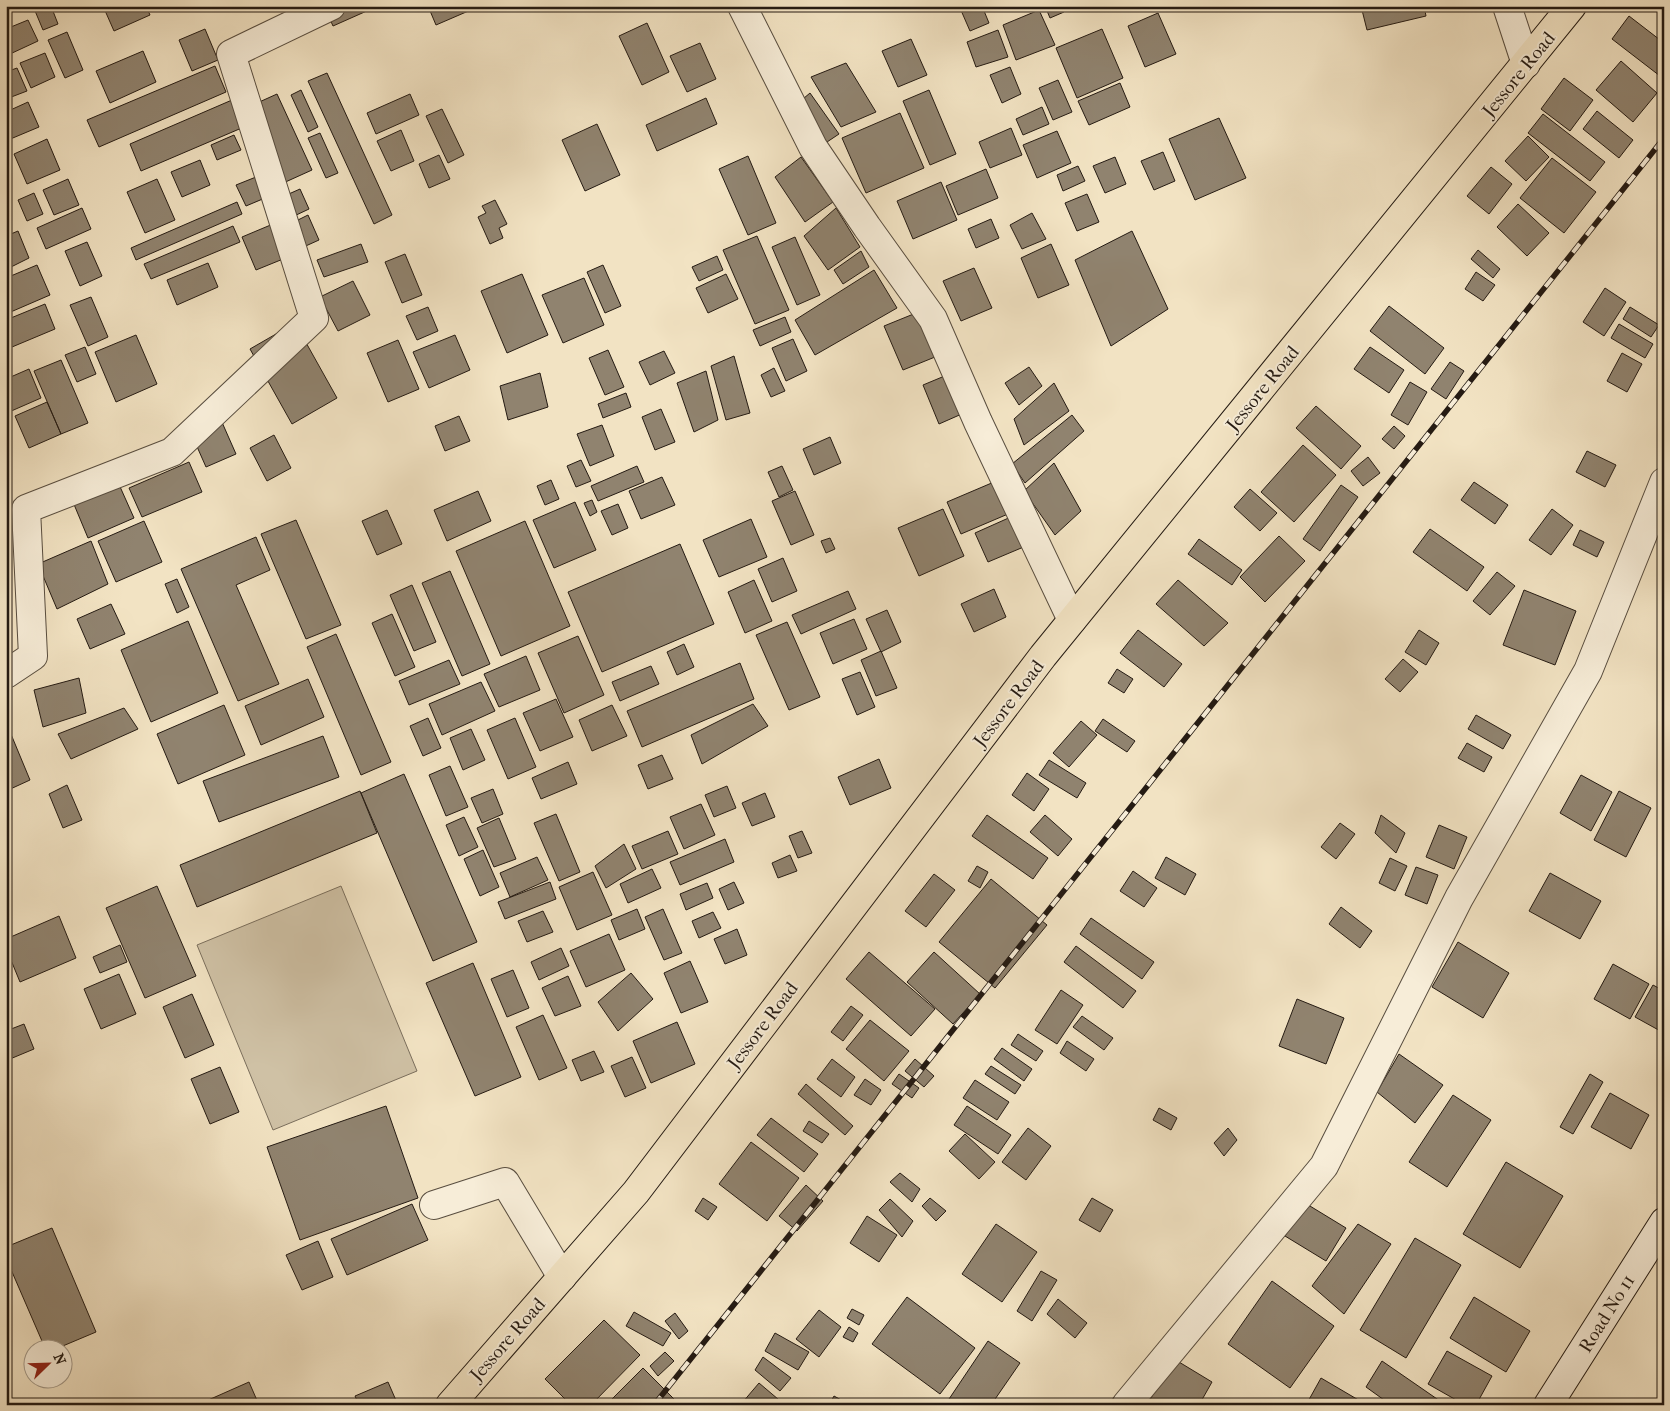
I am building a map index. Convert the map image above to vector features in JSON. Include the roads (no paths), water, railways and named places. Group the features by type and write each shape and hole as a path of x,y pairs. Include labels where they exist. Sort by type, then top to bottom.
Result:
{"highway":[{"name":"Jessore Road","path":"450,1405 636,1192 1072,620 1572,6"}],"street":[{"path":"6,674 33,656 26,509 172,452 314,318 230,54 331,6"},
{"path":"742,6 813,147 933,319 978,422 1072,620"},
{"path":"1507,6 1526,64"},
{"path":"1126,1405 1324,1166 1459,898 1588,671 1664,482"},
{"path":"434,1206 505,1182 562,1277"},
{"name":"Road No 11","path":"1548,1405 1664,1222"}],"railway":[{"path":"654,1405 1664,138"}]}
